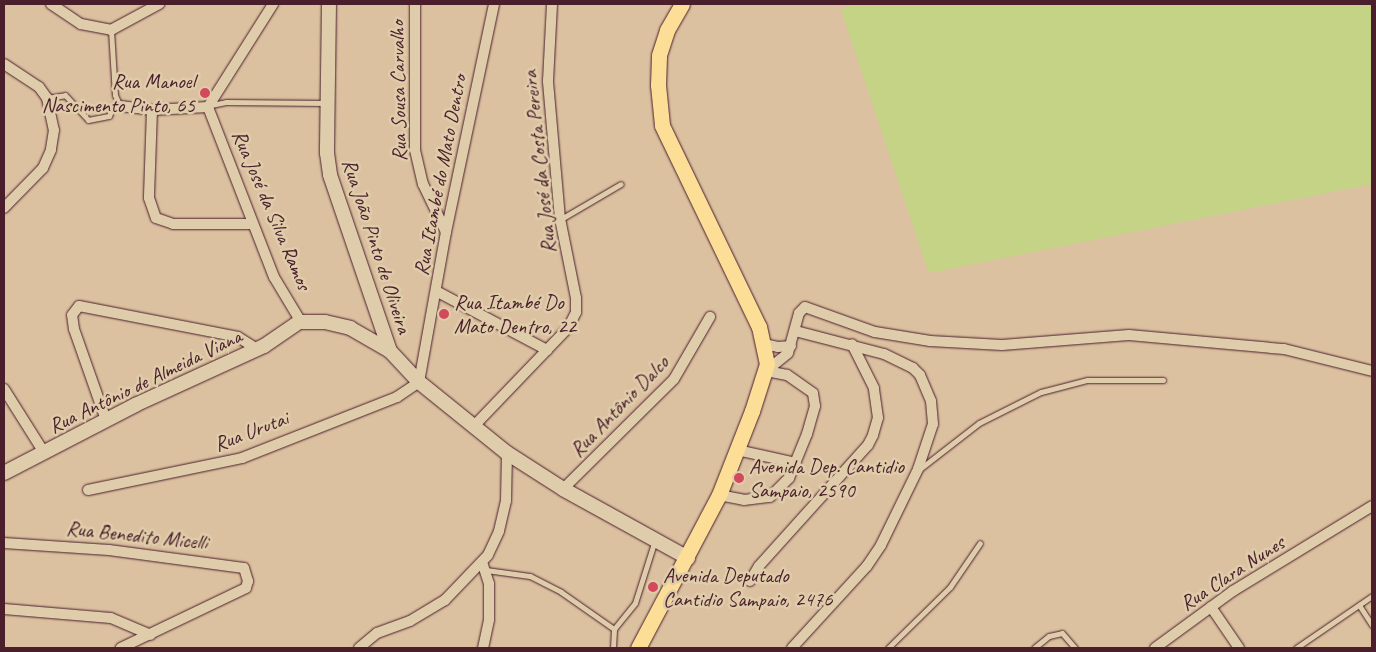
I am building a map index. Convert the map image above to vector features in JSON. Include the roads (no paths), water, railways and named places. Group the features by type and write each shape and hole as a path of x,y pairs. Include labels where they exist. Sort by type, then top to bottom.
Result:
{"main road":[{"path":"638,648 688,558 719,495 766,371 764,344 662,125 658,85 659,55 667,30 682,4"}],"street":[{"path":"53,4 81,24 111,30 159,4"},
{"path":"117,106 152,110 208,107 272,4"},
{"name":"Rua João Pinto de Oliveira","path":"329,4 327,153 330,175 390,352"},
{"name":"Rua Sousa Carvalho","path":"415,4 415,150 423,184 446,232"},
{"name":"Rua Itambé do Mato Dentro","path":"419,382 446,232 494,4"},
{"name":"Rua José da Costa Pereira","path":"473,427 568,328 576,305 560,220 548,81 552,4"},
{"path":"4,64 39,87 47,98 54,130 51,150 43,168 4,208"},
{"name":"Rua José da Silva Ramos","path":"208,107 274,277 300,320 325,322 350,328 390,352"},
{"path":"152,110 149,198 156,218 173,224 252,224"},
{"path":"436,291 548,350"},
{"path":"106,420 72,315 79,306 85,305 141,320 238,337 257,349"},
{"path":"766,371 788,353 801,309 810,308 875,332 951,343 1002,344 1129,335 1227,346 1284,349 1372,371"},
{"name":"Rua Antônio Dalco","path":"563,489 674,380 710,317"},
{"name":"Rua Antônio de Almeida Viana","path":"4,473 106,420 257,349 300,320"},
{"path":"792,648 867,566 895,520 918,469 933,424 931,401 924,383 920,375 902,360 852,344 796,331"},
{"path":"764,344 791,346"},
{"path":"750,581 759,566 868,445 873,435 878,418 874,388 852,344"},
{"path":"390,352 419,382 507,453 563,489 688,558"},
{"path":"719,495 744,500 770,497 789,478 796,463 810,423 814,398 800,382 787,375 766,371"},
{"name":"Rua Urutai","path":"88,490 242,458 397,397 419,382"},
{"path":"4,389 43,452"},
{"path":"736,450 796,463"},
{"path":"359,648 377,633 434,608 484,566 496,539 504,508 508,478 507,453"},
{"name":"Rua Clara Nunes","path":"1154,648 1211,607 1372,506"},
{"name":"Rua Benedito Micelli","path":"4,543 109,550 236,564 244,568 248,575 246,588 152,635"},
{"path":"483,648 489,620 484,566"},
{"path":"1211,607 1239,648"},
{"path":"4,609 111,618 152,635"},
{"path":"121,648 152,635"}],"lane":[{"path":"47,98 65,95 88,120 109,116 117,106 111,30"},
{"path":"208,107 226,102 328,103"},
{"path":"560,220 621,184"},
{"path":"918,469 979,423 1040,392 1087,380 1163,380"},
{"path":"613,648 614,629 635,603 655,540"},
{"path":"888,648 946,592 980,543"},
{"path":"484,566 530,576 543,582 614,629"},
{"path":"1296,648 1372,596"},
{"path":"1360,605 1372,625"},
{"path":"1034,648 1049,636 1062,632 1075,648"}],"place":[{"name":"Rua Manoel Nascimento Pinto, 65","path":"205,93"},
{"name":"Rua Itambé Do Mato Dentro, 22","path":"444,314"},
{"name":"Avenida Dep. Cantidio Sampaio, 2590","path":"739,478"},
{"name":"Avenida Deputado Cantidio Sampaio, 2476","path":"653,587"}]}
